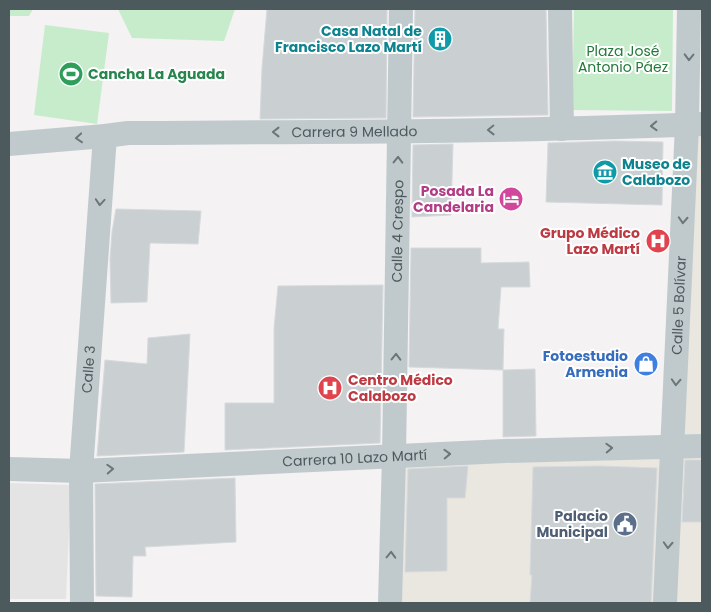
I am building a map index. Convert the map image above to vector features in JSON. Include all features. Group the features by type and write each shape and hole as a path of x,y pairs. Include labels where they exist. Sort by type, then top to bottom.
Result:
{"street":[{"name":"Calle 4 Crespo","path":"390,603 401,9"},
{"path":"560,9 562,129"},
{"name":"Calle 5 Bolívar","path":"665,603 673,447 695,124 690,9"},
{"name":"Carrera 9 Mellado","path":"9,144 128,133 399,132 695,124"},
{"name":"Calle 3","path":"82,603 81,471 105,136"},
{"name":"Carrera 10 Lazo Martí","path":"9,469 81,471 515,451 702,446"}],"shaded area":[{"path":"693,134 702,134 702,603 398,603 400,466 680,453"},
{"path":"9,483 71,485 66,599 9,599"}],"green space":[{"path":"9,9 33,9 29,16 9,16"},
{"path":"118,9 235,9 224,41 132,38"},
{"name":"Plaza José Antonio Páez","path":"574,9 673,9 672,111 572,110"},
{"name":"Cancha La Aguada","path":"45,25 109,33 97,124 34,115"}],"building":[{"path":"267,9 387,9 386,118 260,119"},
{"path":"415,9 546,9 548,115 413,117"},
{"name":"Museo de Calabozo","path":"663,142 662,205 546,202 548,143"},
{"path":"453,144 451,215 412,217 413,145"},
{"path":"116,209 201,211 198,244 150,243 147,302 111,303 110,259"},
{"path":"411,248 481,248 481,263 529,262 530,287 501,287 498,329 504,329 503,370 409,367"},
{"name":"Centro Médico Calabozo","path":"383,285 380,443 225,450 225,403 274,403 274,328 278,286"},
{"path":"190,334 184,452 97,456 105,360 147,364 148,338"},
{"path":"535,369 536,436 503,437 503,370"},
{"path":"685,460 702,460 702,522 682,522"},
{"path":"468,466 465,498 447,498 447,571 405,572 408,469"},
{"path":"599,466 657,468 651,603 530,603 533,467"},
{"path":"235,478 236,542 145,547 146,556 133,556 132,597 96,596 95,484"}],"place":[{"name":"Casa Natal de Francisco Lazo Martí","path":"440,39"},
{"name":"Cancha La Aguada","path":"71,74"},
{"name":"Museo de Calabozo","path":"605,172"},
{"name":"Posada La Candelaria","path":"511,199"},
{"name":"Grupo Médico Lazo Martí","path":"658,241"},
{"name":"Fotoestudio Armenia","path":"646,364"},
{"name":"Centro Médico Calabozo","path":"330,388"},
{"name":"Palacio Municipal","path":"625,524"}]}
